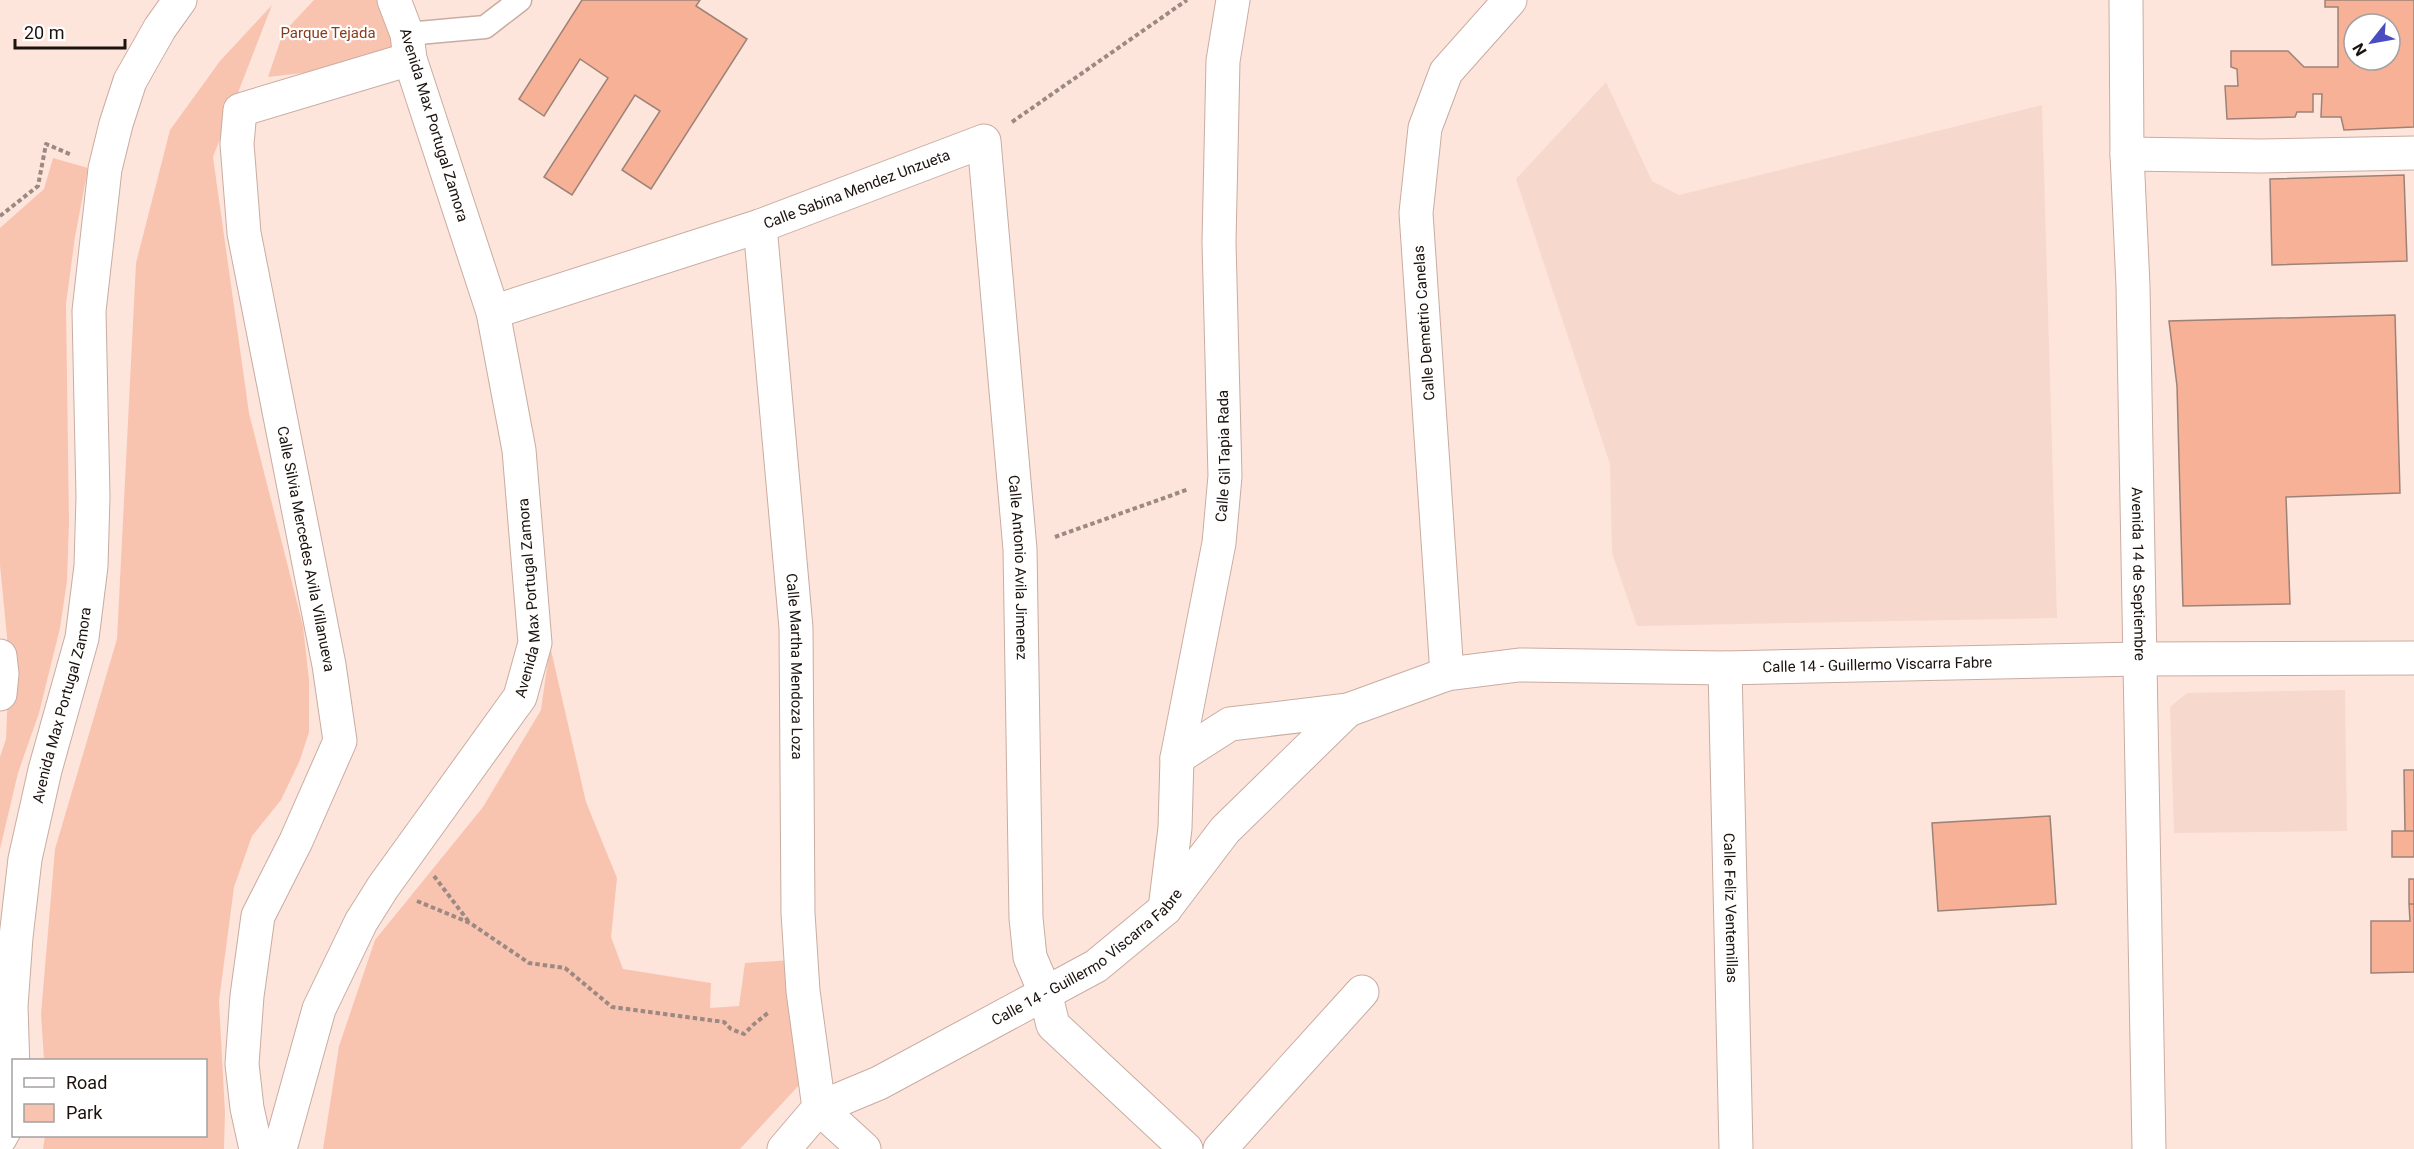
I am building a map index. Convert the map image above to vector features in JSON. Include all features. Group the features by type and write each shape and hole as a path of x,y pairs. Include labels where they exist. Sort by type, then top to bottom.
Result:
{"street":[{"name":"Avenida Max Portugal Zamora","path":"12,1060 5,995 16,937 26,859 45,770 82,638 91,566 93,497 89,311 105,169 130,81 160,28 180,0"},
{"name":"Avenida Max Portugal Zamora","path":"280,1149 319,1009 361,922 382,887 520,697 535,643 519,450 493,312 394,0"},
{"name":"Calle Gil Tapia Rada","path":"1165,909 1175,828 1178,758 1219,543 1225,476 1219,231 1223,61 1233,0"},
{"name":"Calle Demetrio Canelas","path":"1447,674 1416,213 1425,128 1446,72 1510,0"},
{"name":"Avenida 14 de Septiembre","path":"2126,0 2127,154 2133,286 2149,1149"},
{"name":"Calle Silvia Mercedes Avila Villanueva","path":"256,1149 247,1108 243,1064 247,996 258,916 296,841 340,741 329,665 244,233 237,144 240,110 409,46"},
{"name":"Calle Sabina Mendez Unzueta","path":"493,312 760,226 984,141"},
{"name":"Calle Antonio Avila Jimenez","path":"984,141 1020,549 1026,918 1030,957 1045,992 1053,1024 1186,1149"},
{"path":"2127,154 2260,156 2414,153"},
{"name":"Calle Martha Mendoza Loza","path":"760,226 796,628 798,913 803,991 819,1108"},
{"path":"0,656 2,674 0,694"},
{"name":"Calle 14 - Guillermo Viscarra Fabre","path":"1178,758 1230,724 1348,710 1447,674 1519,665 1725,668 2139,659 2414,658"},
{"name":"Calle Feliz Ventemillas","path":"1725,668 1736,1149"},
{"name":"Calle 14 - Guillermo Viscarra Fabre","path":"784,1149 819,1108 879,1083 1096,966 1165,909 1225,830 1348,710"},
{"path":"1220,1149 1362,992"},
{"name":"Avenida Max Portugal Zamora","path":"0,1138 6,1127 12,1077"},
{"path":"819,1108 864,1149"}],"lane":[{"path":"409,46 485,27 520,0"}],"path":[{"path":"984,141 1187,0"},
{"path":"0,216 38,186 46,144 105,169"},
{"path":"1020,549 1225,476"},
{"path":"412,848 470,923"},
{"path":"382,887 470,923 529,963 565,968 612,1007 724,1022 732,1029 744,1034 761,1017 803,991"}],"shaded area":[{"path":"1606,82 1652,181 1679,195 2042,105 2057,618 1637,626 1612,553 1610,464 1516,179"},
{"path":"2345,690 2347,831 2174,833 2170,707 2187,693"}],"green space":[{"name":"Parque Tejada","path":"314,0 380,0 394,49 320,71 268,77 283,33"},
{"path":"272,5 213,157 249,413 303,626 309,680 309,732 300,760 281,800 252,836 234,887 219,1001 225,1113 224,1149 43,1149 45,1137 207,1137 207,1059 44,1059 41,1014 55,849 117,639 136,263 170,130 220,61"},
{"path":"53,158 88,168 75,237 66,304 69,522 67,581 60,628 39,713 18,773 0,849 0,757 6,739 8,689 7,637 0,565 0,228 44,189"},
{"path":"550,646 586,802 617,878 611,937 623,969 711,983 710,1008 739,1006 745,963 792,960 800,1084 740,1149 323,1149 339,1046 375,940 483,807 541,710"}],"building":[{"path":"582,0 700,0 696,6 747,39 651,189 622,170 660,111 635,95 572,195 544,177 608,78 580,59 544,116 519,99"},
{"path":"2325,0 2414,0 2414,127 2344,130 2341,117 2321,117 2322,94 2313,94 2313,112 2297,112 2295,117 2227,119 2225,86 2238,86 2237,69 2231,67 2231,51 2288,51 2304,67 2338,67 2338,7 2325,7"},
{"path":"2404,175 2407,261 2272,265 2270,179"},
{"path":"2395,315 2400,493 2286,497 2290,604 2183,606 2177,386 2169,321"},
{"path":"2404,770 2414,770 2414,831 2405,831"},
{"path":"2050,816 2056,904 1938,911 1932,823"},
{"path":"2392,831 2414,831 2414,857 2392,857"},
{"path":"2409,879 2414,879 2414,904 2409,904"},
{"path":"2409,904 2414,904 2414,972 2371,973 2371,921 2410,921"}]}
